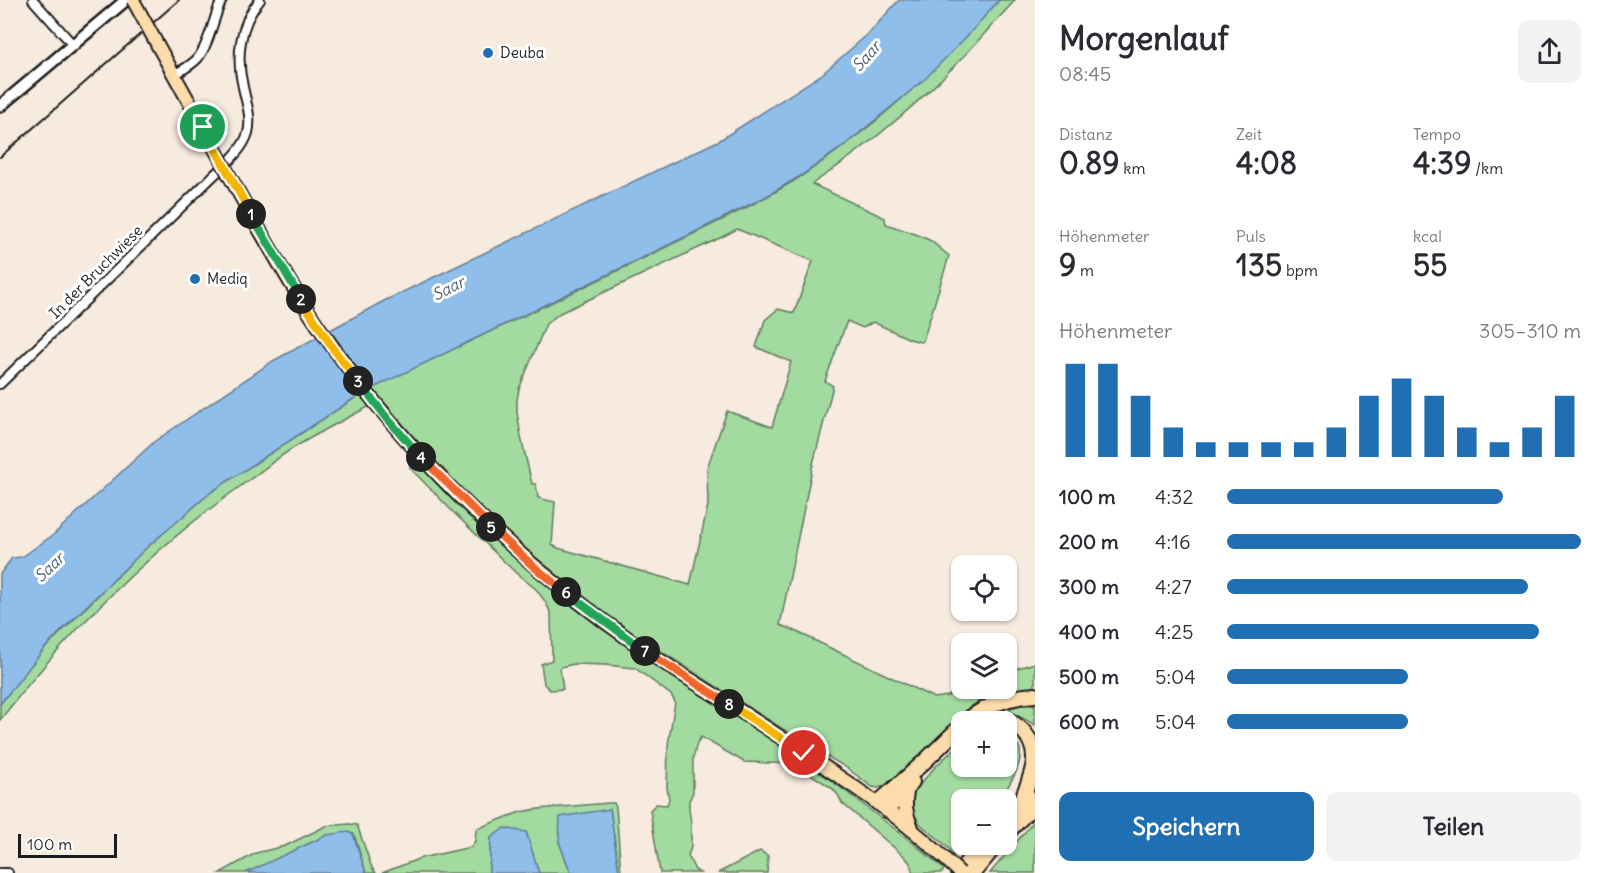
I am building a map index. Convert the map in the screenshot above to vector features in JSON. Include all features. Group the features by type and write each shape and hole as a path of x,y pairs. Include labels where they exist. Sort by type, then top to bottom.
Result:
{"highway":[{"path":"981,711 1004,700 1020,696 1035,696"},
{"path":"1017,726 1029,739 1034,750 1028,801"},
{"path":"882,806 951,736"},
{"path":"882,806 907,788 951,743"},
{"path":"1017,818 1035,786"},
{"path":"907,788 904,798 911,828"},
{"path":"959,873 973,855"},
{"path":"973,873 988,855"}],"main road":[{"path":"133,0 282,268 334,350 387,418 425,461 474,512 533,566 624,636 882,806 911,828 959,873"}],"street":[{"path":"33,0 74,46"},
{"path":"0,106 126,0"},
{"path":"174,75 192,63 203,50 222,0"},
{"name":"In der Bruchwiese","path":"0,384 241,148 250,119 239,69 239,52 246,22 260,0"},
{"path":"0,873 8,873"}],"green space":[{"path":"999,0 1015,0 959,61 920,99 857,152 812,184 885,218 886,224 931,241 949,256 923,341 910,339 873,322 863,328 847,321 825,381 833,386 813,464 780,625 934,698 951,694 951,699 984,699 965,711 951,711 951,727 947,731 909,768 885,786 878,788 872,787 847,768 628,630 621,641 802,758 944,869 942,873 913,873 905,857 842,803 832,788 795,764 744,762 701,737 693,759 693,792 689,801 691,847 688,856 695,870 700,873 660,873 650,810 656,804 667,805 669,799 668,745 675,702 671,695 635,668 605,665 574,664 561,667 563,689 550,690 544,684 541,664 552,660 551,614 546,603 537,590 516,573 410,468 409,461 414,458 421,465 430,456 372,388 709,226 785,186 857,136 907,94","holes":["737,229 813,261 794,313 778,309 765,320 756,347 791,362 772,427 727,411 707,468 708,505 690,585 552,545 555,502 538,498 536,484 532,484 517,412 519,389 546,324 560,313"]},
{"path":"361,394 370,406 285,453 214,506 147,561 85,621 0,720 0,704 44,649 145,549 211,492"},
{"path":"1035,663 1035,689 1017,691 1017,668"},
{"path":"1035,705 1035,725 1017,715 1017,711 1011,711 1010,708"},
{"path":"1017,744 1020,749 1017,768"},
{"path":"951,752 951,777 1013,777 1006,789 951,789 951,851 920,824 913,813 911,800 915,790"},
{"path":"614,803 621,873 619,873 610,809 559,842 571,873 539,873 526,832 491,838 489,873 382,873 421,858 471,847 475,841 476,829 520,812"},
{"path":"1035,820 1035,873 990,873 1005,855 1017,855 1017,841"},
{"path":"357,825 372,868 376,873 366,873 354,834 327,835 246,873 220,873 256,853 285,846 326,826"},
{"path":"760,851 768,856 767,873 718,873"}],"water":[{"name":"Saar","path":"899,0 999,0 925,79 846,144 802,175 765,197 687,236 361,394 211,492 145,549 62,630 0,704 0,574 12,558 22,557 53,535 155,441 273,361 382,302 720,140 821,75 868,34"},
{"path":"610,809 619,873 571,873 559,842 560,817"},
{"path":"504,828 526,832 539,873 489,873 491,838"},
{"path":"348,832 353,834 366,873 246,873 327,835"}],"railway":[{"path":"0,157 179,0"}],"place":[{"name":"Deuba","path":"488,53"},
{"name":"Mediq","path":"195,279"}],"route":[{"path":"203,127 282,268 334,350 387,418 442,479 533,566 582,605 643,649 804,753"}]}
